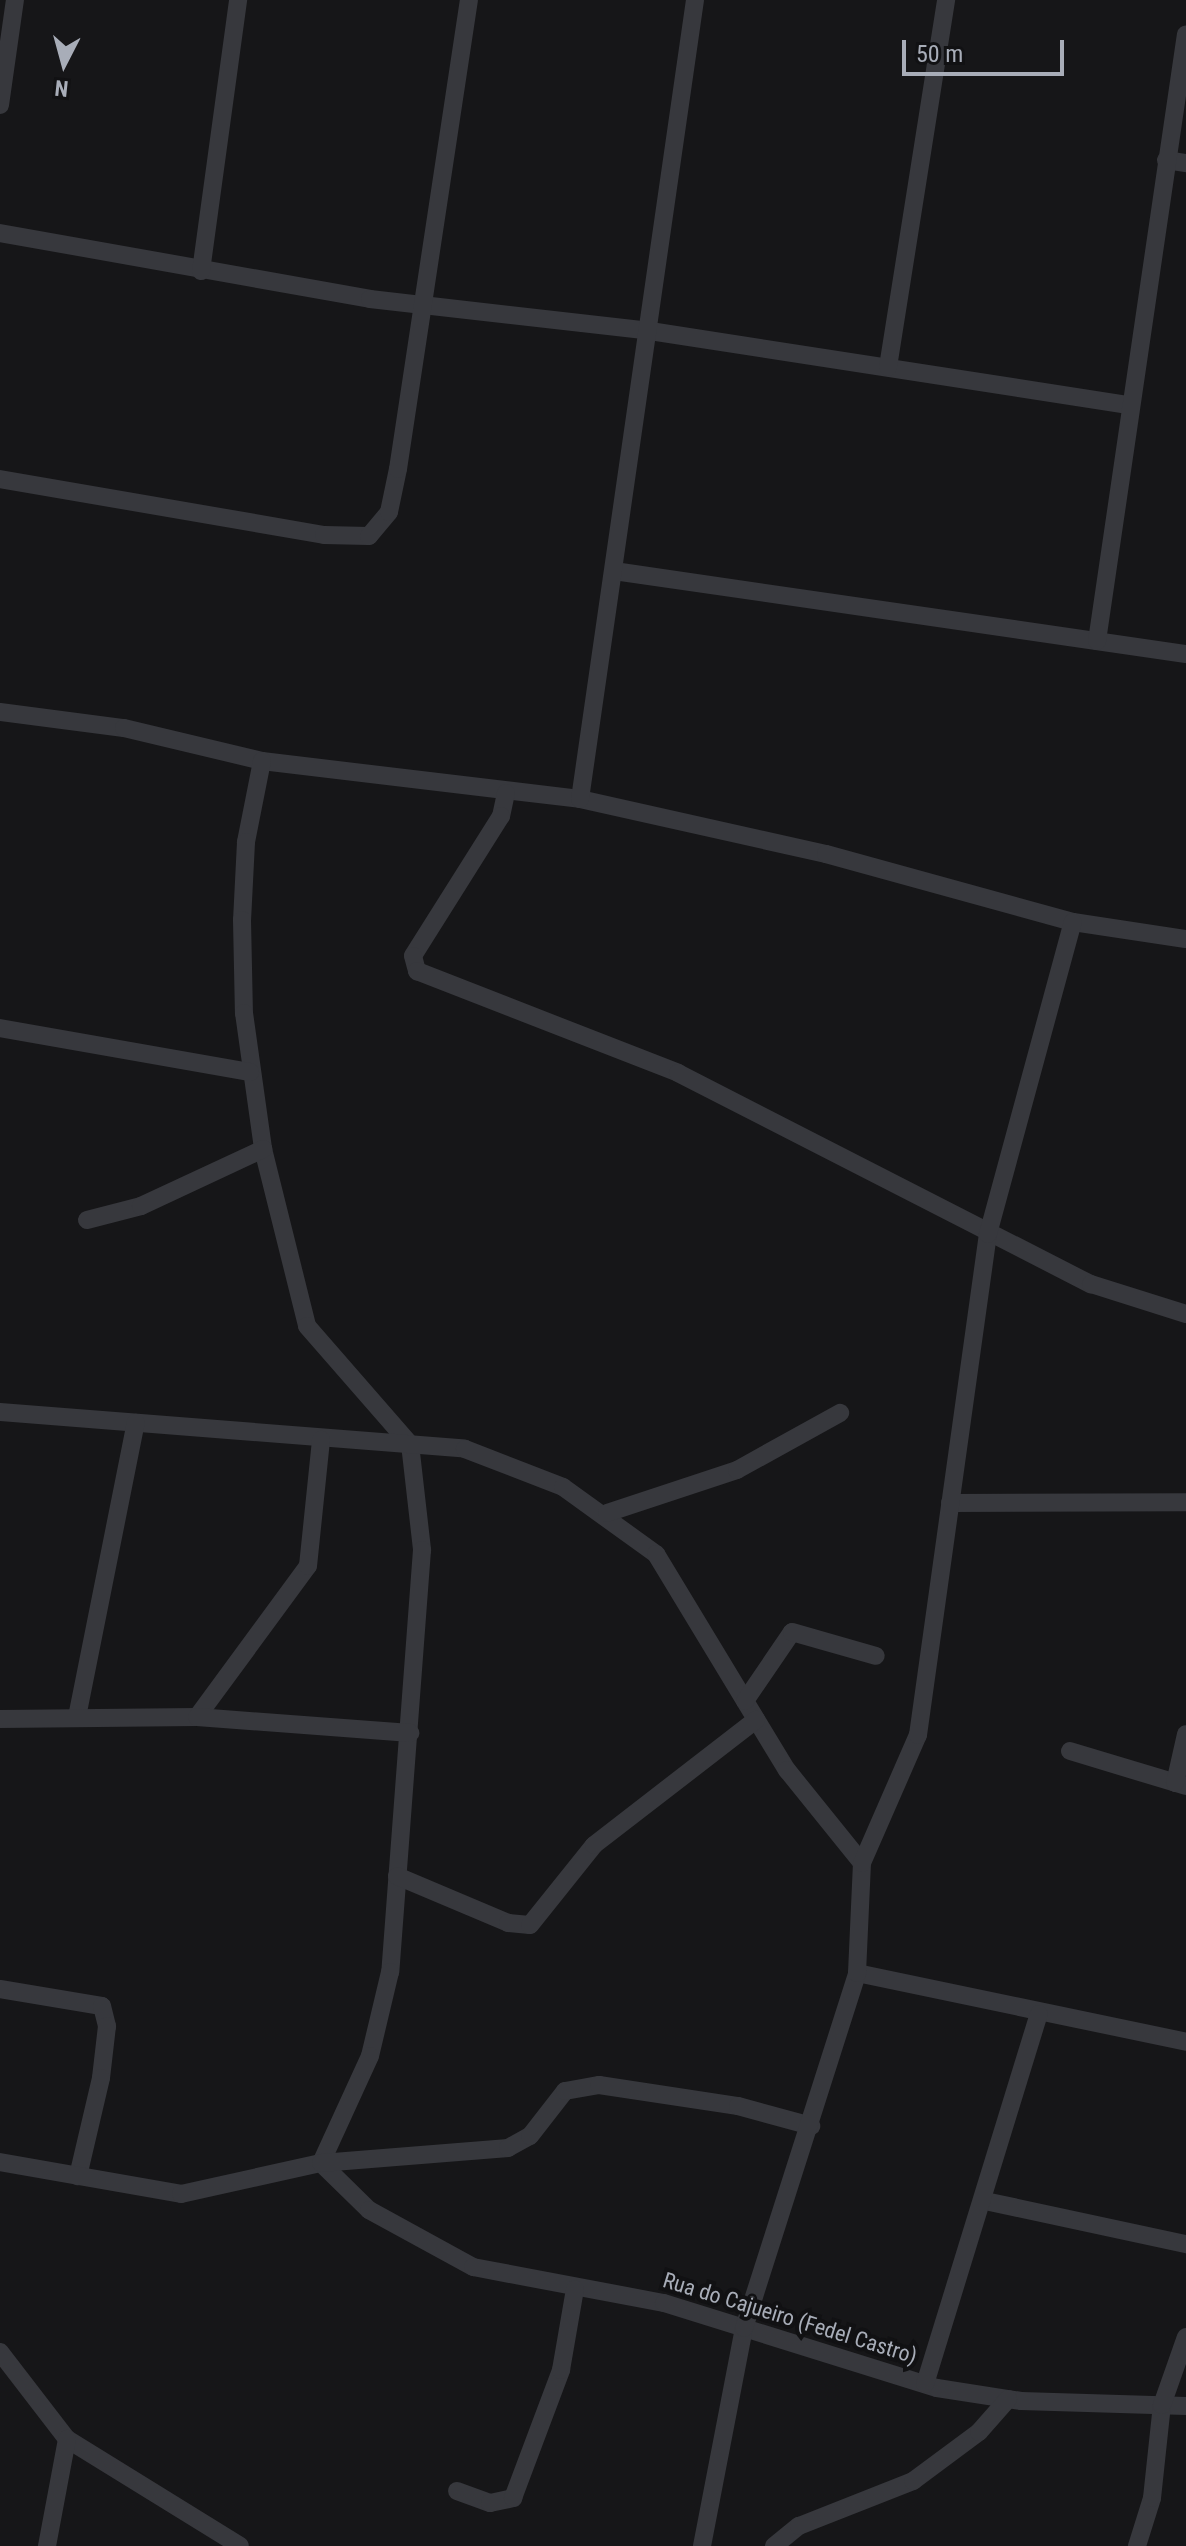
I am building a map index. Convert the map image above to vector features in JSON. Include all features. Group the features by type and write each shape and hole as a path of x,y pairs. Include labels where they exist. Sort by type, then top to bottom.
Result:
{"street":[{"path":"201,271 238,0"},
{"path":"0,479 324,535 369,536 389,512 427,307 469,0"},
{"path":"580,799 650,331 695,0"},
{"path":"888,367 946,0"},
{"path":"0,105 9,7"},
{"path":"1097,641 1186,34"},
{"path":"1166,160 1186,163"},
{"path":"0,233 201,271 427,307 650,331 1130,405"},
{"path":"614,571 1186,654"},
{"path":"0,712 124,728 262,761 506,793 580,799 826,854 1073,922 1186,939"},
{"path":"262,761 246,842 242,920 250,1072 263,1149 307,1326 410,1444 422,1550 410,1733 382,2016 321,2163"},
{"path":"506,793 496,826 413,956 417,971 678,1073 1091,1284 1186,1314"},
{"path":"702,2546 744,2328 811,2126 857,1973 862,1863 918,1735 988,1234 1073,922"},
{"path":"0,1028 250,1072"},
{"path":"87,1220 141,1206 263,1149"},
{"path":"0,1412 321,1440 410,1444 513,1464 607,1513 656,1554 756,1720 829,1829 862,1863"},
{"path":"607,1513 737,1470 840,1413"},
{"path":"77,1717 136,1423"},
{"path":"197,1717 308,1566 321,1440"},
{"path":"950,1503 1186,1502"},
{"path":"745,1701 792,1632 876,1656"},
{"path":"0,1719 197,1717 410,1733"},
{"path":"397,1876 508,1923 530,1925 594,1845 756,1720"},
{"path":"1070,1751 1181,1784 1186,1734"},
{"path":"857,1973 1039,2014 1186,2042"},
{"path":"0,1989 102,2006 107,2026 101,2078 78,2176"},
{"path":"925,2384 985,2201 1039,2014"},
{"path":"0,2162 181,2194 321,2163 508,2148 578,2086 722,2103 811,2126"},
{"name":"Rua do Cajueiro (Fedel Castro)","path":"321,2163 369,2210 416,2241 473,2267 575,2289 664,2303 925,2384 1008,2399 1186,2406"},
{"path":"985,2201 1186,2244"},
{"path":"457,2491 490,2503 513,2498 561,2370 575,2289"},
{"path":"1137,2546 1152,2498 1162,2405 1186,2337"},
{"path":"0,2352 67,2439 201,2538 240,2546"},
{"path":"774,2546 799,2526 913,2481 979,2432 1008,2399"},
{"path":"47,2546 67,2439"}]}
